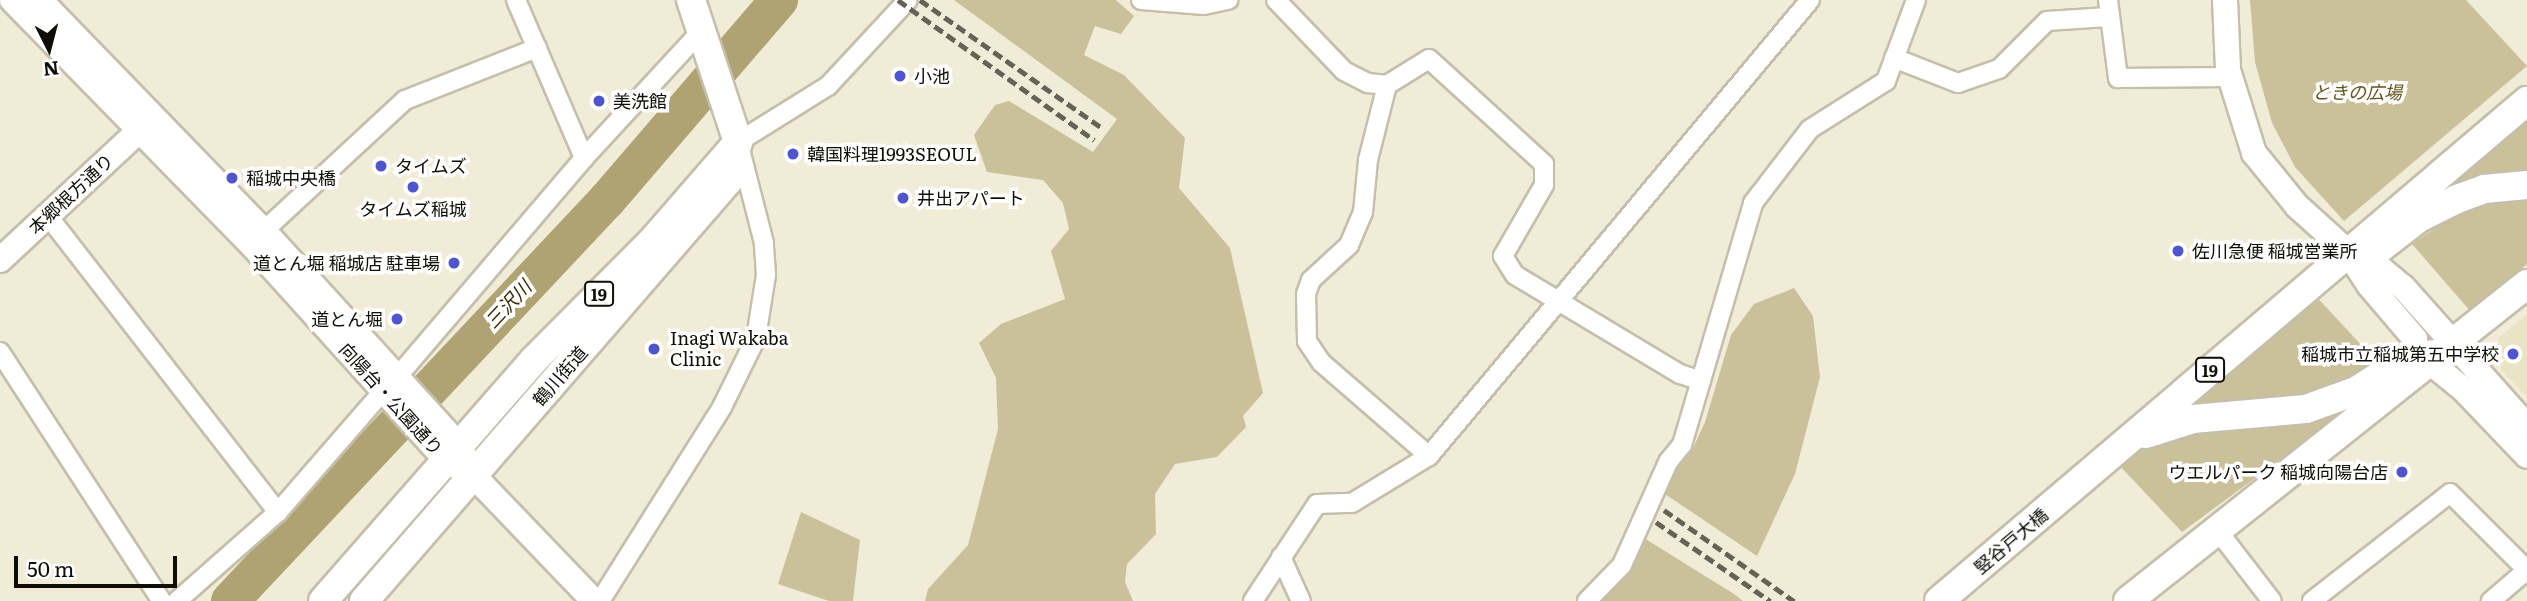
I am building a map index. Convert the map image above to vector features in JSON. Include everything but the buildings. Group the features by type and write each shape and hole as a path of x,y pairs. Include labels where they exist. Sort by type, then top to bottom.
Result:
{"main road":[{"path":"691,0 738,142"},
{"path":"2361,258 2527,101"},
{"name":"鶴川街道","path":"323,601 534,360 655,238 738,142"},
{"name":"鶴川街道","path":"364,601 719,195 735,168 738,142"},
{"path":"2361,258 2379,249 2419,218 2458,199 2484,189 2527,185"},
{"name":"19","path":"2119,449 2307,285 2361,258"},
{"path":"2128,601 2444,355 2527,284"},
{"path":"2119,449 2179,421 2284,414 2333,401 2444,355"},
{"name":"竪谷戸大橋","path":"1939,601 2119,449"}],"street":[{"name":"向陽台・公園通り","path":"12,0 141,129 257,237"},
{"name":"向陽台・公園通り","path":"40,0 474,476 594,601"},
{"path":"516,0 584,159"},
{"path":"600,601 716,417 756,338 763,312 764,243 738,142 828,86 908,0"},
{"path":"1141,0 1204,5 1228,0"},
{"path":"1276,0 1343,71 1368,83 1387,85 1429,59 1544,164 1544,185 1503,256 1515,275 1561,304 1701,382"},
{"path":"1253,601 1317,503 1352,503 1429,456 1561,304 1810,0"},
{"path":"1587,601 1622,565 1668,462 1682,444 1753,203 1810,129 1885,81 1916,0"},
{"path":"2225,0 2230,77 2264,174 2361,258 2527,456"},
{"path":"1894,58 1958,83 1999,69 2047,21 2108,8 2118,78 2230,77"},
{"path":"177,601 278,512 396,389 584,159 703,36"},
{"path":"257,237 405,100 537,48"},
{"path":"1387,85 1368,160 1363,212 1349,245 1311,280 1306,294 1307,341 1321,362 1429,456"},
{"name":"本郷根方通り","path":"0,260 141,129"},
{"path":"2255,153 2297,206 2361,258 2382,319 2444,355 2527,426"},
{"path":"48,216 278,512"},
{"path":"0,352 162,601"},
{"path":"2444,355 2527,444"},
{"path":"2312,601 2450,494 2527,570 2491,601"},
{"path":"2218,531 2272,601"},
{"path":"1281,557 1301,601"}],"shaded area":[{"name":"稲城市立稲城第五中学校","path":"2527,314 2527,397 2501,370 2498,338"}],"green space":[{"path":"954,0 1116,0 1134,16 1121,34 1095,26 1084,55 1124,75 1185,138 1179,188 1230,248 1263,393 1243,416 1246,427 1217,457 1175,464 1155,494 1156,534 1127,564 1125,582 1133,601 925,601 928,589 968,545 998,429 996,378 979,343 1001,324 1065,299 1051,251 1069,229 1063,203 1043,180 987,172 974,135 995,105 1009,101 1093,152 1117,119"},
{"name":"ときの広場","path":"2250,0 2466,0 2527,66 2344,221 2295,167 2272,123 2255,62"},
{"path":"2527,117 2527,176 2430,200"},
{"path":"2507,199 2527,199 2527,264 2472,313 2412,244 2457,213"},
{"path":"1794,288 1813,316 1820,377 1795,474 1757,556 1662,492 1670,468 1693,448 1705,422 1731,335 1754,304"},
{"path":"2312,292 2378,363 2340,387 2295,402 2176,410"},
{"path":"2357,403 2182,532 2119,465 2148,443 2182,430"},
{"path":"801,512 860,540 853,601 829,601 778,584"},
{"path":"1644,538 1743,601 1601,601 1627,574"}],"waterway":[{"name":"三沢川","path":"230,601 607,200 779,0"}],"railway":[{"path":"898,0 1094,140"},
{"path":"920,0 1102,128"},
{"path":"1664,510 1794,601"},
{"path":"1656,522 1770,601"}],"place":[{"name":"小池","path":"900,76"},
{"name":"美洗館","path":"599,101"},
{"name":"韓国料理1993SEOUL","path":"793,154"},
{"name":"タイムズ","path":"381,166"},
{"name":"稲城中央橋","path":"232,178"},
{"name":"タイムズ稲城","path":"413,187"},
{"name":"井出アパート","path":"903,198"},
{"name":"佐川急便 稲城営業所","path":"2178,251"},
{"name":"道とん堀 稲城店 駐車場","path":"454,263"},
{"name":"道とん堀","path":"397,319"},
{"name":"Inagi Wakaba Clinic","path":"654,349"},
{"name":"稲城市立稲城第五中学校","path":"2513,354"},
{"name":"ウエルパーク 稲城向陽台店","path":"2402,472"}]}
